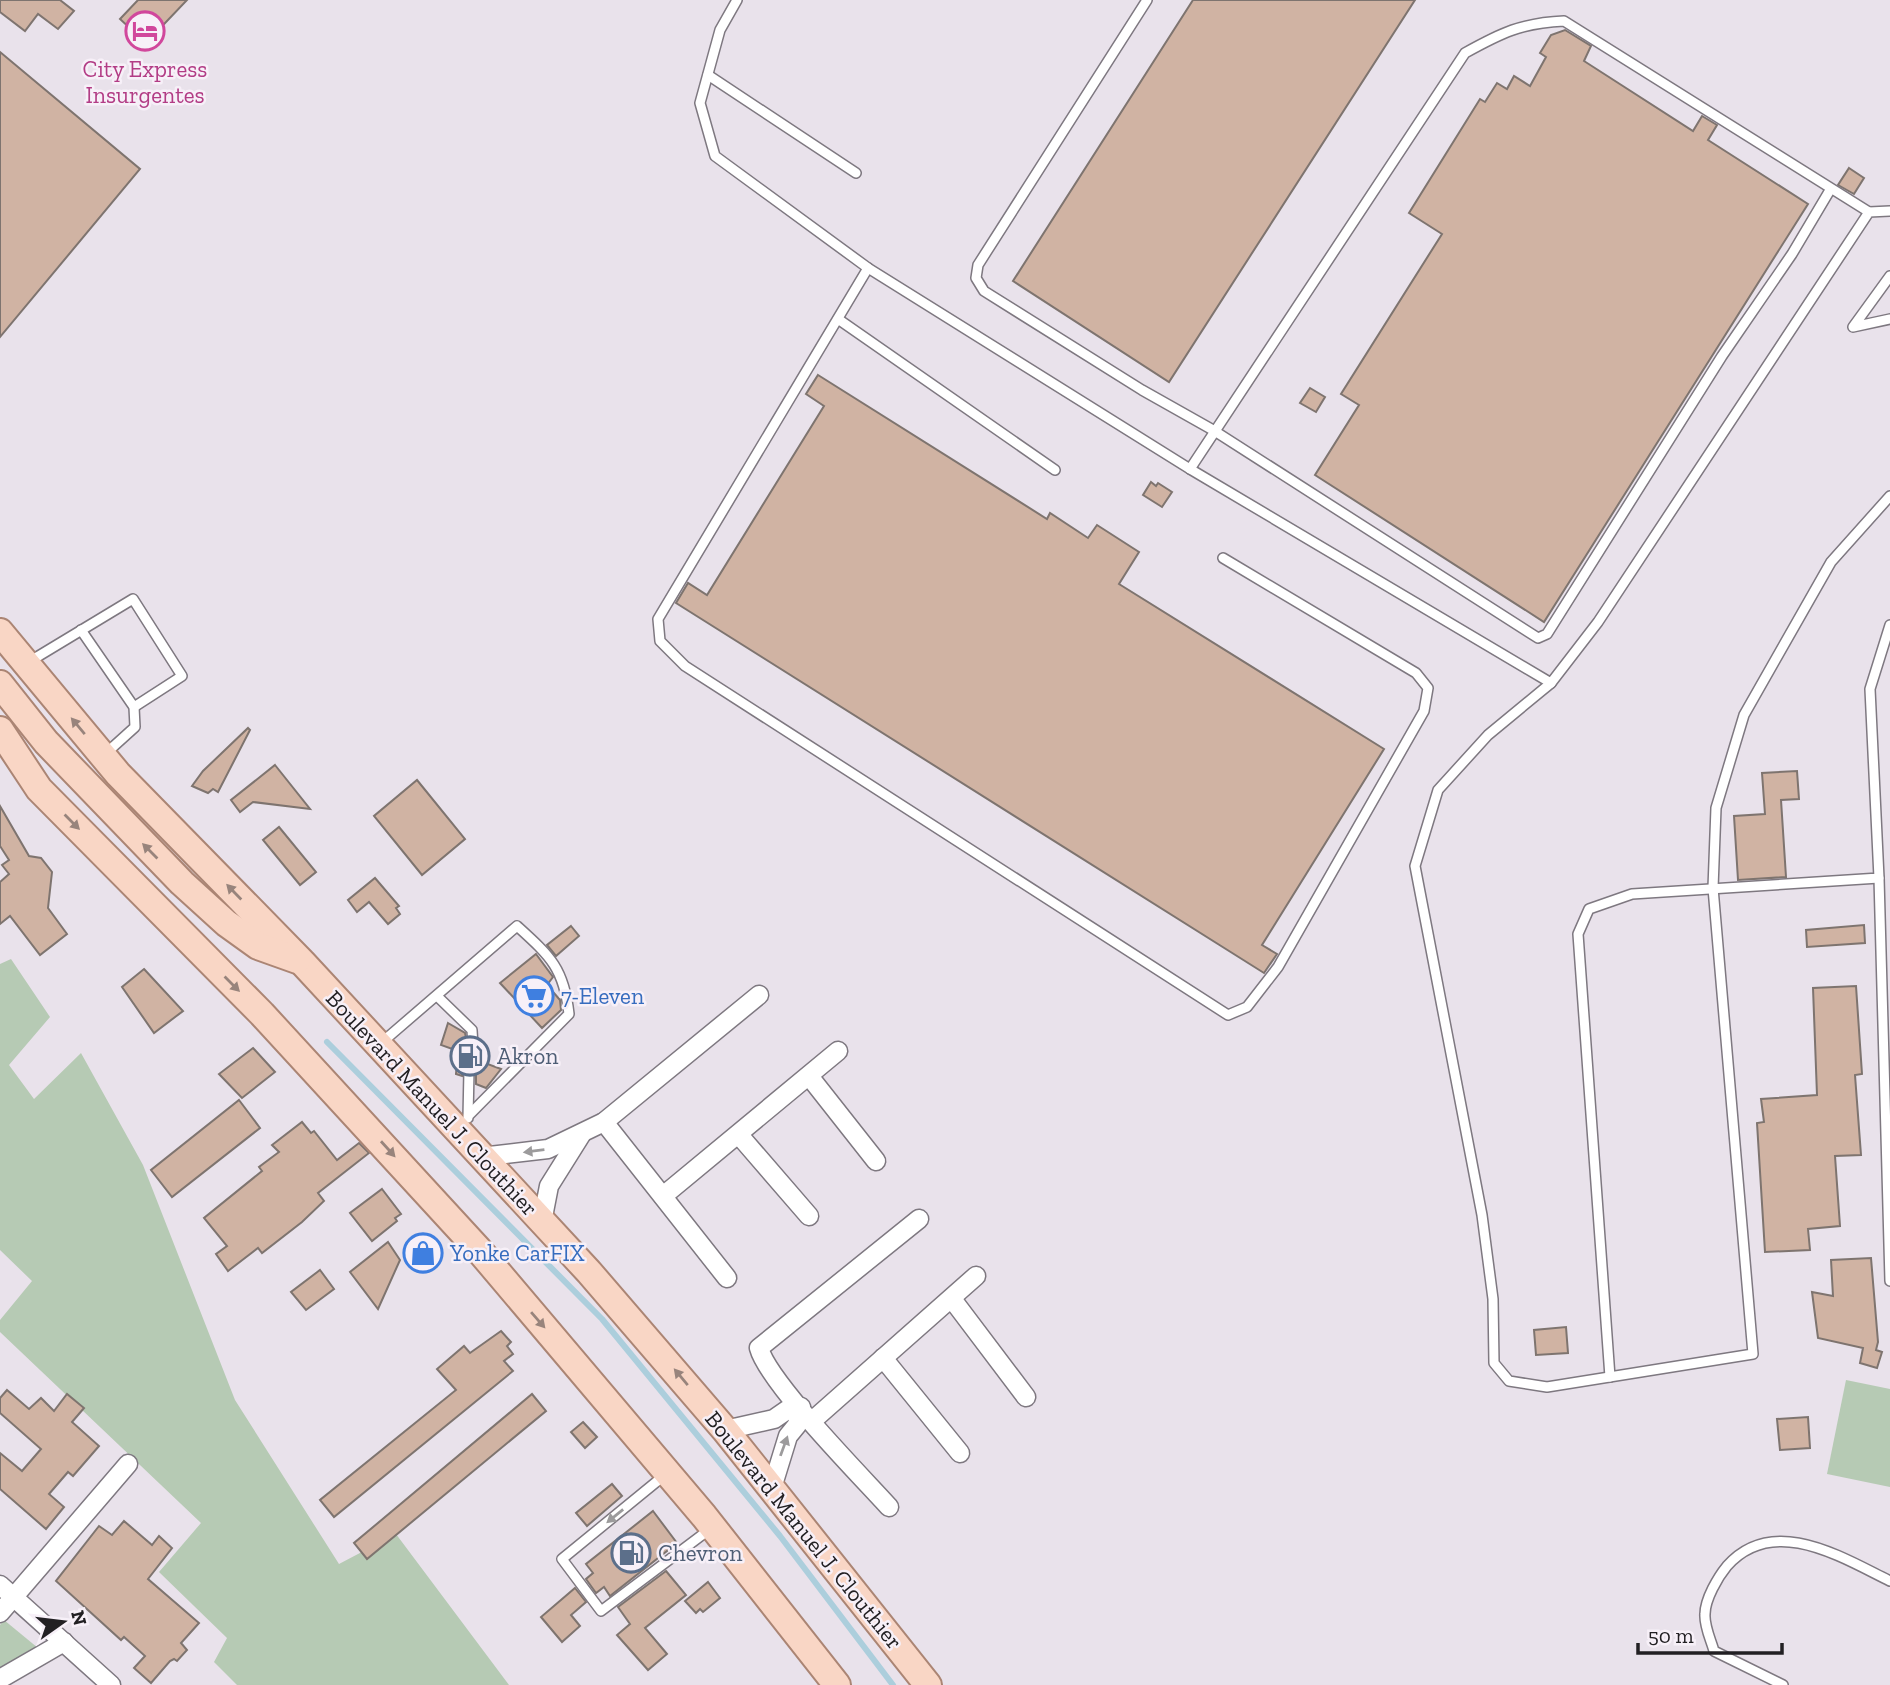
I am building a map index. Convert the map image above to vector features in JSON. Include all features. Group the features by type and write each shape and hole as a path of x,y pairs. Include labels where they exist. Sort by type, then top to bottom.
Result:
{"main road":[{"name":"Boulevard Manuel J. Clouthier","path":"0,632 103,756 302,962 379,1046 466,1125 481,1157 589,1272 725,1430 928,1685"},
{"path":"0,684 46,742 182,883 226,923 258,946 302,962"},
{"path":"0,730 39,789"},
{"path":"0,749 262,1014 478,1249 713,1527 837,1685"}],"street":[{"path":"481,1157 548,1149 604,1122 760,995"},
{"path":"663,1196 838,1051"},
{"path":"809,1076 876,1161"},
{"path":"604,1122 727,1278"},
{"path":"542,1222 549,1186 583,1132"},
{"path":"739,1135 810,1216"},
{"path":"889,1507 806,1414 761,1357 759,1348 919,1219"},
{"path":"772,1488 788,1436 806,1414 883,1358 976,1276"},
{"path":"952,1299 1026,1397"},
{"path":"883,1358 960,1452"},
{"path":"725,1430 774,1419 787,1410 806,1414"},
{"path":"0,1613 7,1591 128,1464"},
{"path":"7,1591 111,1685"},
{"path":"0,1679 64,1642"}],"lane":[{"path":"737,0 720,30 700,103 715,156 868,268 1190,469 1551,683"},
{"path":"1146,0 978,265 976,278 984,291 1142,390 1213,430 1538,638 1547,634 1722,356 1792,254 1830,190"},
{"path":"1190,469 1213,430 1465,53 1495,36 1531,23 1563,21 1830,190 1869,212 1890,211"},
{"path":"708,75 856,173"},
{"path":"1869,212 1598,622 1551,683 1488,735 1438,790 1415,866 1482,1215 1493,1299 1494,1363 1509,1381 1548,1387 1753,1354 1713,888 1716,808 1744,715 1831,562 1890,496"},
{"path":"868,268 658,620 660,641 696,674 1228,1015 1247,1007 1278,967 1424,711 1428,688 1416,673 1223,558"},
{"path":"1890,276 1853,327 1890,319"},
{"path":"838,319 1055,470"},
{"path":"25,663 134,599 182,676 134,708"},
{"path":"1890,625 1870,689 1879,878 1890,1281"},
{"path":"81,631 134,708 135,727 103,756"},
{"path":"1610,1377 1578,934 1589,909 1632,894 1879,878"},
{"path":"379,1046 517,926 547,953 566,983 569,1014 466,1125"},
{"path":"438,996 472,1030 473,1046"},
{"path":"466,1125 469,1070"},
{"path":"668,1473 562,1559 601,1611 713,1527"},
{"path":"1783,1685 1714,1651 1705,1614 1718,1577 1738,1554 1763,1542 1788,1540 1831,1552 1890,1581"}],"green space":[{"path":"11,959 50,1017 9,1065 34,1099 81,1053 143,1165 235,1400 339,1564 396,1534 509,1685 237,1685 214,1662 227,1638 159,1572 201,1523 0,1332 0,1320 32,1281 0,1250 0,964"},
{"path":"1846,1380 1890,1389 1890,1487 1827,1474"},
{"path":"4,1620 38,1648 0,1671 0,1625"}],"building":[{"path":"0,0 60,0 74,11 58,29 38,14 25,31 0,12"},
{"name":"City Express Insurgentes","path":"138,0 187,0 146,43 120,19"},
{"path":"1193,0 1415,0 1169,382 1013,281"},
{"path":"1565,30 1591,46 1584,61 1693,131 1702,116 1717,125 1708,140 1808,204 1544,622 1315,475 1359,405 1341,394 1442,234 1409,213 1480,99 1485,102 1497,83 1507,89 1514,76 1530,86 1546,57 1540,53 1551,35"},
{"path":"0,52 140,169 0,337"},
{"path":"1849,168 1864,178 1854,194 1838,185"},
{"path":"818,375 1047,519 1050,513 1088,538 1097,525 1139,552 1119,584 1384,749 1262,945 1277,954 1264,973 676,603 688,583 707,595 824,406 806,394"},
{"path":"1310,388 1325,397 1316,412 1300,403"},
{"path":"1151,482 1156,486 1158,483 1172,492 1162,507 1143,495"},
{"path":"248,728 250,730 218,792 213,789 208,793 192,786 203,771"},
{"path":"275,765 310,809 253,802 240,812 231,800"},
{"path":"1797,771 1799,799 1781,800 1786,877 1738,880 1734,816 1765,814 1762,773"},
{"path":"417,780 465,839 422,875 374,816"},
{"path":"0,806 29,856 41,858 52,872 48,908 67,934 40,955 10,916 0,924 0,882 9,874 2,865 9,860 0,846"},
{"path":"279,827 316,872 300,885 263,840"},
{"path":"375,878 399,906 396,908 400,914 388,924 369,902 357,912 348,900"},
{"path":"1864,925 1865,943 1807,947 1806,930"},
{"path":"571,926 579,936 556,956 547,945"},
{"name":"7-Eleven","path":"536,954 553,977 547,985 560,1000 561,1010 542,1028 500,983"},
{"path":"144,969 183,1011 154,1033 122,987"},
{"path":"1856,986 1862,1074 1855,1075 1861,1155 1835,1156 1840,1226 1808,1229 1810,1250 1765,1252 1757,1123 1764,1122 1761,1099 1817,1095 1813,988"},
{"name":"Akron","path":"448,1023 465,1033 469,1052 479,1049 485,1051 482,1062 501,1069 486,1088 476,1084 476,1069 472,1064 463,1066 462,1076 456,1074 458,1051 441,1045"},
{"path":"253,1048 275,1072 242,1098 219,1074"},
{"path":"239,1100 260,1128 172,1197 151,1170"},
{"path":"302,1122 311,1133 314,1131 337,1160 359,1143 369,1153 318,1193 324,1201 302,1222 262,1253 258,1248 228,1271 216,1254 227,1246 204,1218 262,1171 259,1167 279,1152 272,1145"},
{"path":"382,1189 401,1214 395,1218 397,1221 372,1241 350,1213"},
{"path":"388,1242 400,1260 378,1309 350,1272"},
{"path":"1871,1258 1878,1342 1876,1350 1882,1352 1877,1368 1860,1363 1863,1348 1818,1338 1812,1292 1833,1296 1831,1260"},
{"path":"320,1270 334,1289 306,1310 291,1292"},
{"path":"1566,1327 1568,1353 1536,1355 1534,1330"},
{"path":"501,1331 511,1342 507,1346 513,1354 504,1361 513,1371 334,1517 320,1500 456,1390 437,1369 464,1346 470,1353"},
{"path":"7,1390 29,1409 41,1398 54,1411 67,1394 84,1408 72,1422 99,1446 73,1476 68,1472 49,1494 64,1507 46,1529 0,1489 0,1453 22,1471 41,1449 0,1413 0,1398"},
{"path":"532,1394 546,1411 367,1559 354,1543"},
{"path":"1808,1417 1810,1448 1780,1450 1777,1419"},
{"path":"583,1422 597,1437 585,1448 571,1432"},
{"path":"612,1484 622,1496 587,1526 576,1513"},
{"name":"Chevron","path":"653,1511 677,1543 610,1596 604,1587 596,1593 586,1579 593,1573 586,1564"},
{"path":"124,1521 152,1545 159,1536 172,1548 148,1579 199,1623 181,1643 187,1650 177,1661 170,1661 151,1683 134,1668 145,1656 124,1637 121,1640 56,1581 99,1526 112,1535"},
{"path":"666,1571 686,1595 645,1628 667,1654 648,1670 617,1635 630,1624 618,1607"},
{"path":"708,1582 720,1598 703,1612 700,1609 696,1613 685,1601"},
{"path":"575,1588 586,1602 571,1615 580,1626 562,1642 541,1617"}],"waterway":[{"path":"327,1042 602,1319 780,1536 893,1685"}],"place":[{"name":"City Express Insurgentes","path":"145,31"},
{"name":"7-Eleven","path":"534,996"},
{"name":"Akron","path":"470,1056"},
{"name":"Yonke CarFIX","path":"423,1253"},
{"name":"Chevron","path":"631,1553"}]}
